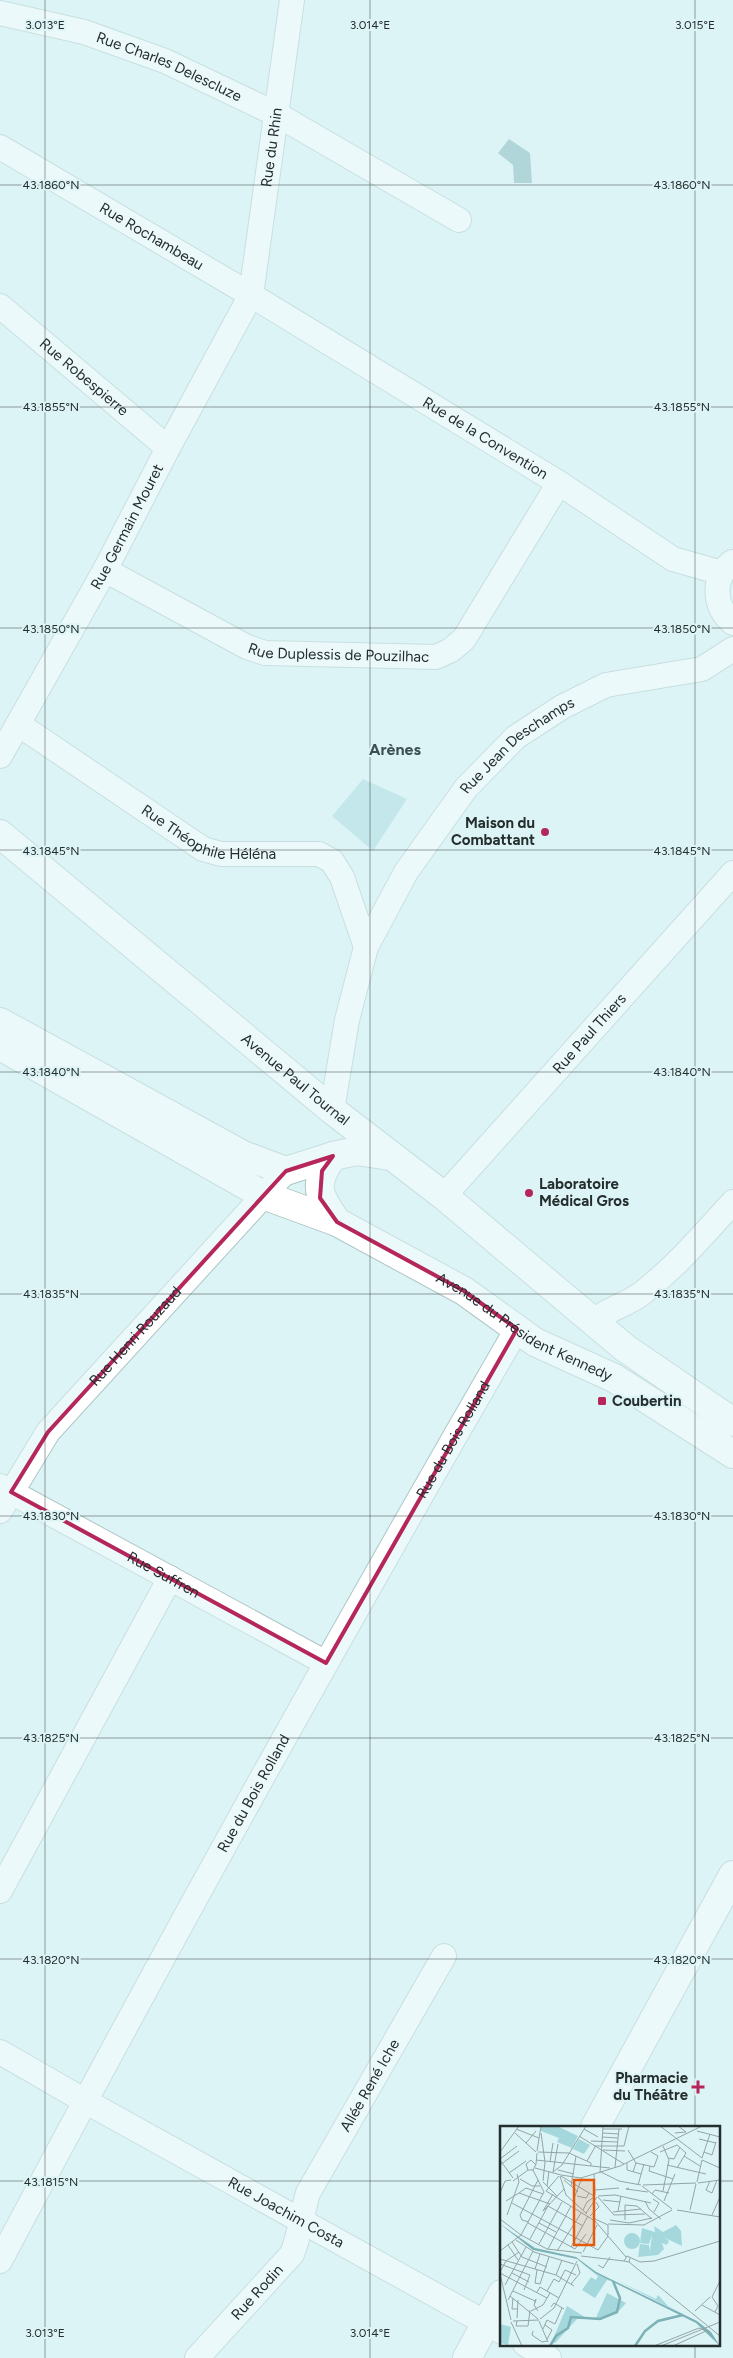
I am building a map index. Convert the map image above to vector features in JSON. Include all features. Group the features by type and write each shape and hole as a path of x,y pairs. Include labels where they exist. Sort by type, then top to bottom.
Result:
{"main road":[{"name":"Avenue Paul Tournal","path":"0,834 332,1110 444,1196 625,1348 733,1422"},
{"path":"0,1022 244,1155 286,1171 333,1156 357,1151 390,1156"},
{"name":"Avenue du Président Kennedy","path":"0,1046 263,1195 337,1222 464,1291 535,1342 614,1378 733,1454"},
{"name":"Avenue du Président Kennedy","path":"333,1156 322,1171 320,1198 337,1222"},
{"path":"596,2126 733,1875"},
{"path":"467,2358 494,2327 500,2302"}],"street":[{"name":"Rue du Rhin","path":"251,295 292,0"},
{"name":"Rue Charles Delescluze","path":"0,13 84,32 165,61 276,114 459,220"},
{"name":"Rue Rochambeau","path":"0,147 251,295"},
{"name":"Rue Germain Mouret","path":"0,756 105,570 168,448 251,295"},
{"name":"Rue de la Convention","path":"251,295 559,483 673,559 728,567"},
{"name":"Rue Robespierre","path":"0,306 168,448"},
{"name":"Rue Duplessis de Pouzilhac","path":"105,570 247,647 265,653 436,657 451,650 464,639 559,483"},
{"path":"728,567 718,583 718,600 721,609 733,623"},
{"name":"Rue Jean Deschamps","path":"332,1110 347,1020 366,947 406,872 466,788 516,737 562,706 606,685 702,669 733,649"},
{"name":"Rue Théophile Héléna","path":"18,724 203,848 221,854 320,854 332,861 342,877 366,947"},
{"name":"Rue Paul Thiers","path":"444,1196 733,872"},
{"name":"Rue Henri Rouzaud","path":"4,1496 48,1432 286,1171"},
{"path":"594,1321 639,1296 677,1264 733,1202"},
{"name":"Rue du Bois Rolland","path":"0,2261 85,2101 326,1664 517,1328"},
{"name":"Rue Suffren","path":"4,1496 170,1578 326,1664"},
{"path":"0,1891 170,1578"},
{"name":"Allée René Iche","path":"300,2218 308,2193 444,1956"},
{"name":"Rue Joachim Costa","path":"0,2052 494,2327"},
{"name":"Rue Rodin","path":"197,2358 292,2254 298,2240 300,2218"},
{"path":"528,2346 549,2358"}],"highlighted area":[{"path":"333,1156 322,1171 320,1198 337,1222 464,1291 517,1329 326,1663 11,1492 48,1432 286,1171"}],"shaded area":[{"path":"509,139 530,153 532,183 514,183 513,165 498,153"},
{"path":"363,779 407,799 373,851 332,816"}],"place":[{"name":"Maison du Combattant","path":"545,832"},
{"name":"Laboratoire Médical Gros","path":"529,1193"},
{"name":"Coubertin","path":"602,1401"},
{"name":"Pharmacie du Théâtre","path":"698,2087"}],"district":[{"name":"Arènes","path":"395,749"}]}
